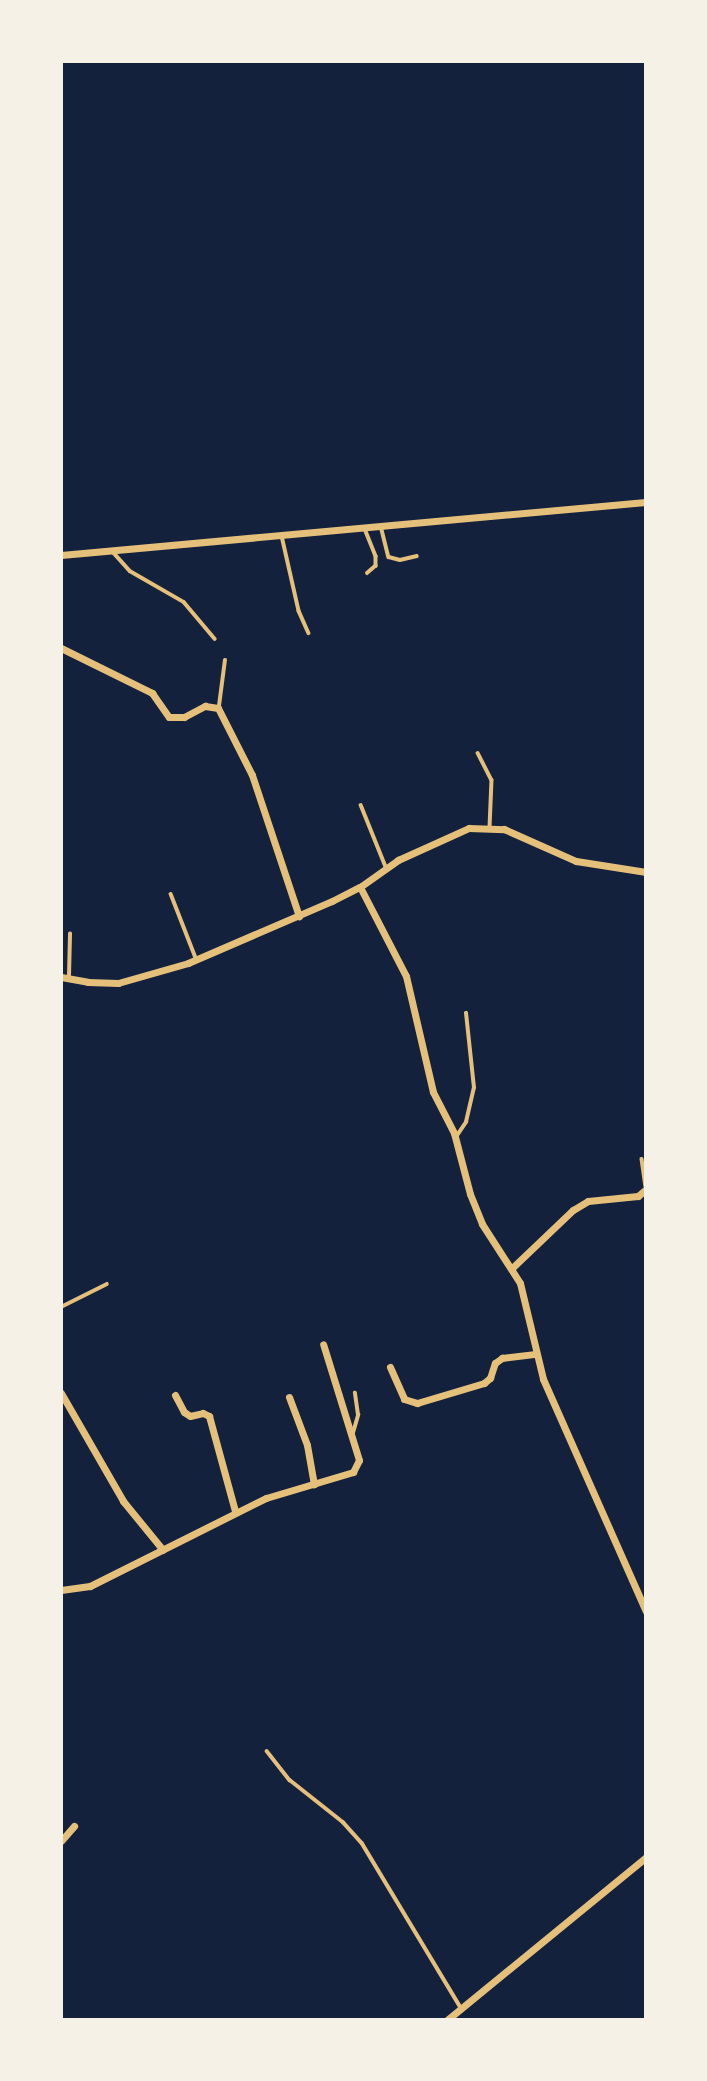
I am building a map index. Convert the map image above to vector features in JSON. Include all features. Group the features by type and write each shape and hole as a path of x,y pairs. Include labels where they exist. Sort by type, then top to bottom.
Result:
{"street":[{"path":"61,555 646,502"},
{"path":"61,648 152,693 169,717 184,717 205,706 218,708 252,775 299,916"},
{"path":"65,978 118,983 197,960 360,887 386,867 464,830 490,828 521,834 576,861 646,872"},
{"path":"360,887 406,976 433,1091 455,1138 462,1169 482,1224 520,1283 536,1354 550,1396 646,1611"},
{"path":"512,1268 573,1210 587,1201 638,1196 646,1187"},
{"path":"61,1590 90,1586 235,1511 353,1472 359,1460 353,1433 323,1344"},
{"path":"390,1367 404,1399 417,1403 484,1382 490,1378 495,1363 502,1358 536,1354"},
{"path":"61,1393 123,1501 163,1550"},
{"path":"175,1395 184,1412 190,1416 203,1413 209,1416 235,1511"},
{"path":"289,1397 307,1445 314,1484"},
{"path":"61,1841 74,1826"},
{"path":"447,2020 646,1857"}],"lane":[{"path":"381,526 389,557 400,560 417,556"},
{"path":"365,528 376,556 376,566 368,573"},
{"path":"282,536 299,611 309,633"},
{"path":"113,552 131,571 184,602 215,639"},
{"path":"218,708 225,660"},
{"path":"478,753 492,780 490,828"},
{"path":"361,805 386,867"},
{"path":"171,894 197,960"},
{"path":"65,978 70,934"},
{"path":"455,1138 466,1122 474,1088 466,1013"},
{"path":"642,1159 646,1187"},
{"path":"61,1307 107,1284"},
{"path":"353,1433 358,1415 355,1393"},
{"path":"267,1751 290,1780 343,1822 362,1843 461,2008"}]}
